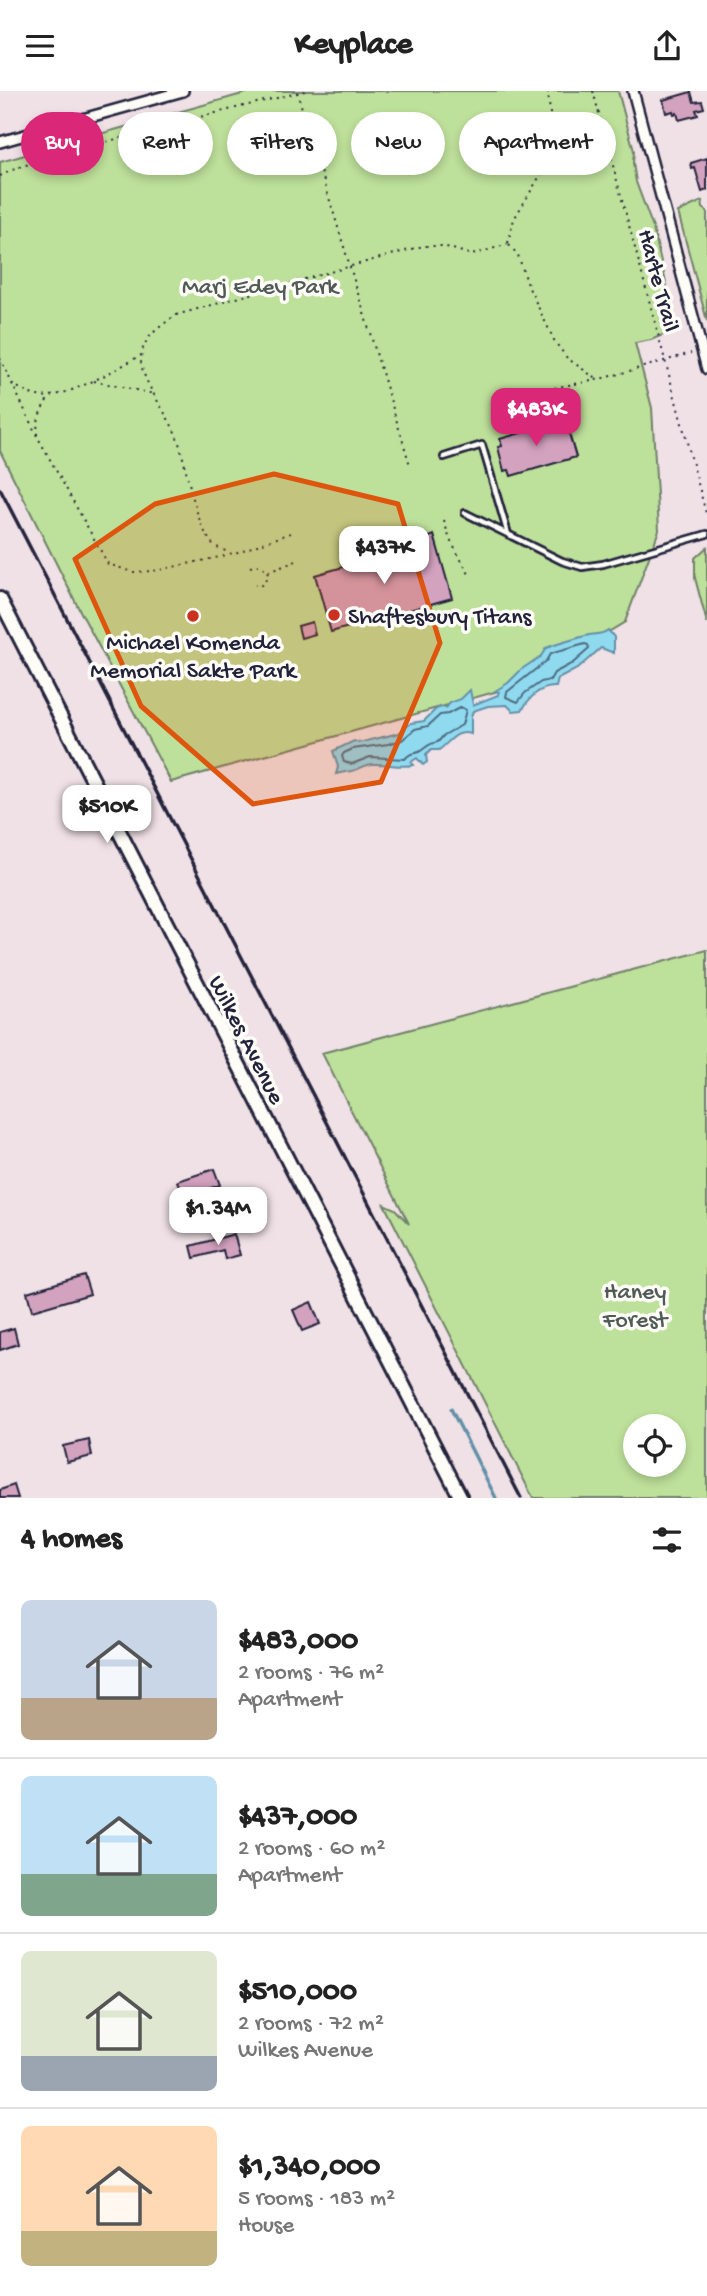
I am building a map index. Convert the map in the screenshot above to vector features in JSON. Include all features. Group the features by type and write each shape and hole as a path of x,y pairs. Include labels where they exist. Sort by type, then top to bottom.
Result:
{"main road":[{"name":"Wilkes Avenue","path":"0,599 461,1498"}],"street":[{"path":"0,142 183,91"},
{"path":"633,91 704,349 707,369"}],"lane":[{"path":"444,457 482,445 508,534"},
{"path":"465,513 562,561 582,567 603,564 707,534"}],"path":[{"path":"0,176 19,167 151,129 305,91"},
{"path":"508,244 514,219 546,166 554,147 548,91"},
{"name":"Harte Trail","path":"593,91 707,517"},
{"path":"297,92 410,465"},
{"path":"232,554 213,545 201,523 177,437 141,361 145,341 176,315 349,265 423,246 443,246 472,255 508,244"},
{"path":"508,244 518,255 529,288 555,342 567,358 598,380"},
{"path":"517,406 526,397 545,391 598,380 704,349"},
{"path":"12,384 36,396 49,397 94,381 142,354"},
{"path":"0,358 37,436 108,564 133,572 154,571 232,554 291,533"},
{"path":"94,381 155,394"},
{"path":"37,436 37,421 41,408 49,397"},
{"path":"444,521 450,540 469,574"},
{"path":"268,572 299,560"},
{"path":"250,567 259,565 268,572"},
{"path":"255,585 260,586 265,582 268,572"}],"highlighted area":[{"path":"274,474 398,504 440,643 381,782 253,804 141,706 75,559 155,504"}],"green space":[{"name":"Marj Edey Park","path":"253,91 618,91 634,151 636,182 653,228 677,329 651,340 635,343 652,408 659,530 625,622 520,685 171,782 78,607 0,451 0,162 21,156 21,175 104,175 104,133 118,129 118,175 213,175 213,112 178,112"},
{"path":"702,201 703,208 707,211 707,321 678,212"},
{"path":"707,547 707,623 695,578 695,558"},
{"name":"Haney Forest","path":"707,950 707,1498 533,1498 384,1204 395,1209 409,1224 322,1053"}],"water":[{"path":"608,630 614,637 614,653 601,648 577,669 558,679 556,687 545,688 536,693 522,710 513,711 507,705 488,706 473,711 471,734 461,733 439,750 431,750 426,755 427,762 423,765 417,758 411,762 413,765 370,764 336,774 338,767 333,751 354,741 359,743 399,733 411,723 424,721 436,709 446,708 450,703 461,699 470,690 473,705 498,695 499,692 495,691 541,656 546,648"}],"building":[{"path":"691,92 694,102 702,101 704,108 696,110 698,115 679,120 677,113 666,113 663,100"},
{"path":"707,158 707,190 702,192 691,163"},
{"path":"565,420 576,457 511,476 509,470 504,471 498,447 502,446 500,439"},
{"path":"434,535 452,598 331,632 315,575 428,543 427,538"},
{"path":"312,622 315,634 301,638 298,626"},
{"path":"214,1169 220,1185 184,1197 178,1181"},
{"path":"234,1234 240,1255 225,1259 223,1250 194,1258 191,1246"},
{"path":"84,1275 90,1294 32,1311 27,1292"},
{"path":"311,1302 320,1324 302,1331 293,1310"},
{"path":"14,1328 18,1344 0,1350 0,1332"},
{"path":"89,1440 92,1456 67,1462 63,1446"},
{"path":"14,1485 18,1498 0,1498 0,1490"}],"waterway":[{"path":"451,1409 496,1498"}],"railway":[{"path":"0,489 521,1498"}],"place":[{"name":"Shaftesbury Titans","path":"334,615"},
{"name":"Michael Komenda Memorial Sakte Park","path":"193,616"}]}
